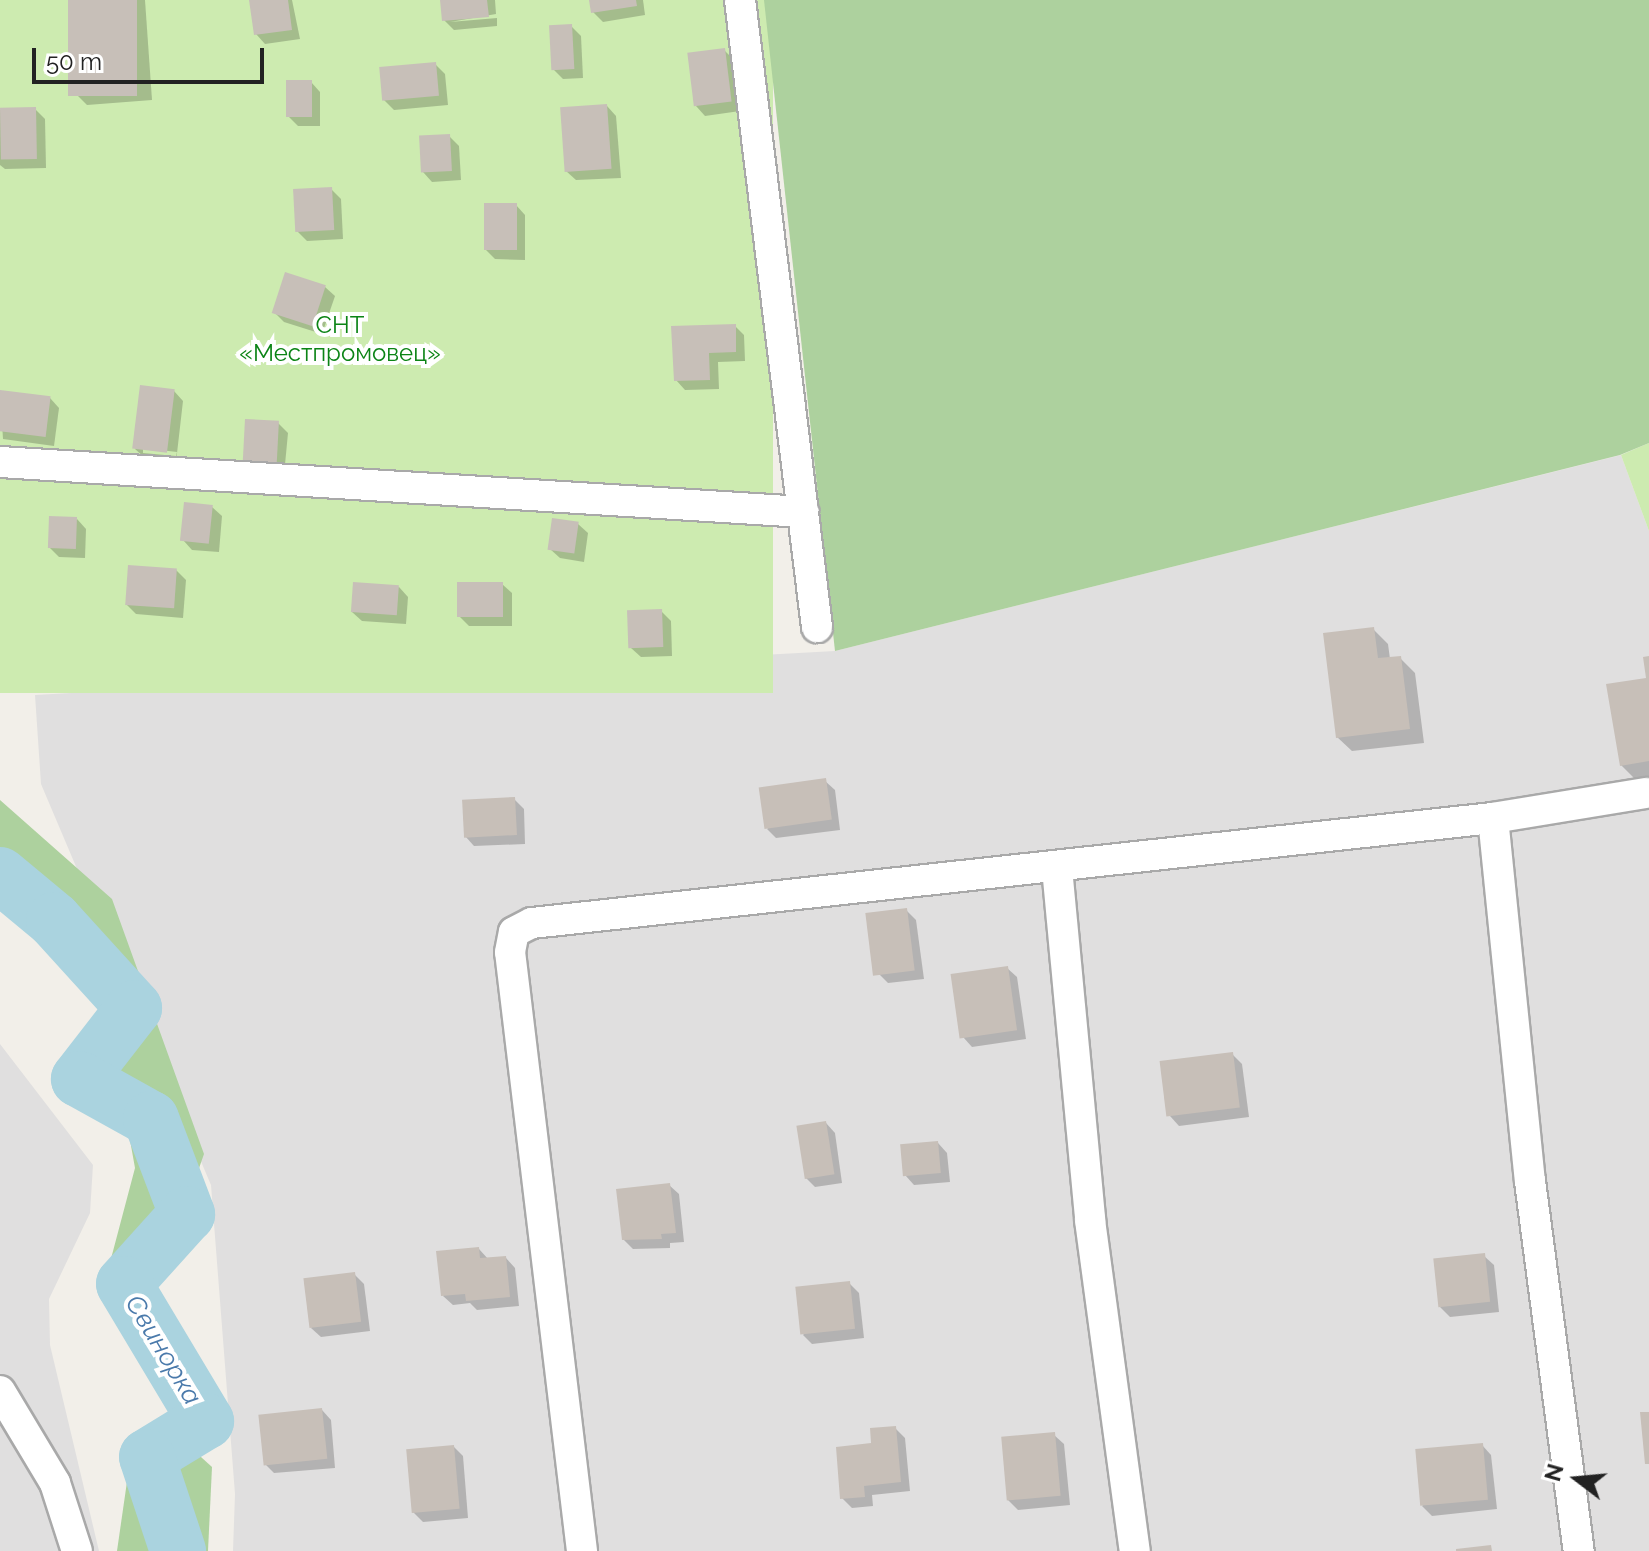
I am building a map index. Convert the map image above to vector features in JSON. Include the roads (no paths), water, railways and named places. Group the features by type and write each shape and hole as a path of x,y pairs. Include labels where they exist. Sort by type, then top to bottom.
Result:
{"street":[{"path":"740,0 817,627"},
{"path":"0,462 803,512"},
{"path":"582,1551 510,952 514,932 546,922 1493,818 1646,793"},
{"path":"1493,818 1530,1181 1579,1551"},
{"path":"1057,868 1090,1220 1135,1551"},
{"path":"0,1391 55,1483 77,1551"}],"waterway":[{"name":"Свинорка","path":"0,875 54,920 134,1008 79,1079 151,1119 187,1214 124,1284 206,1421 147,1457 178,1551"}],"park label":[{"name":"СНТ «Местпромовец»","path":"340,339"}]}
